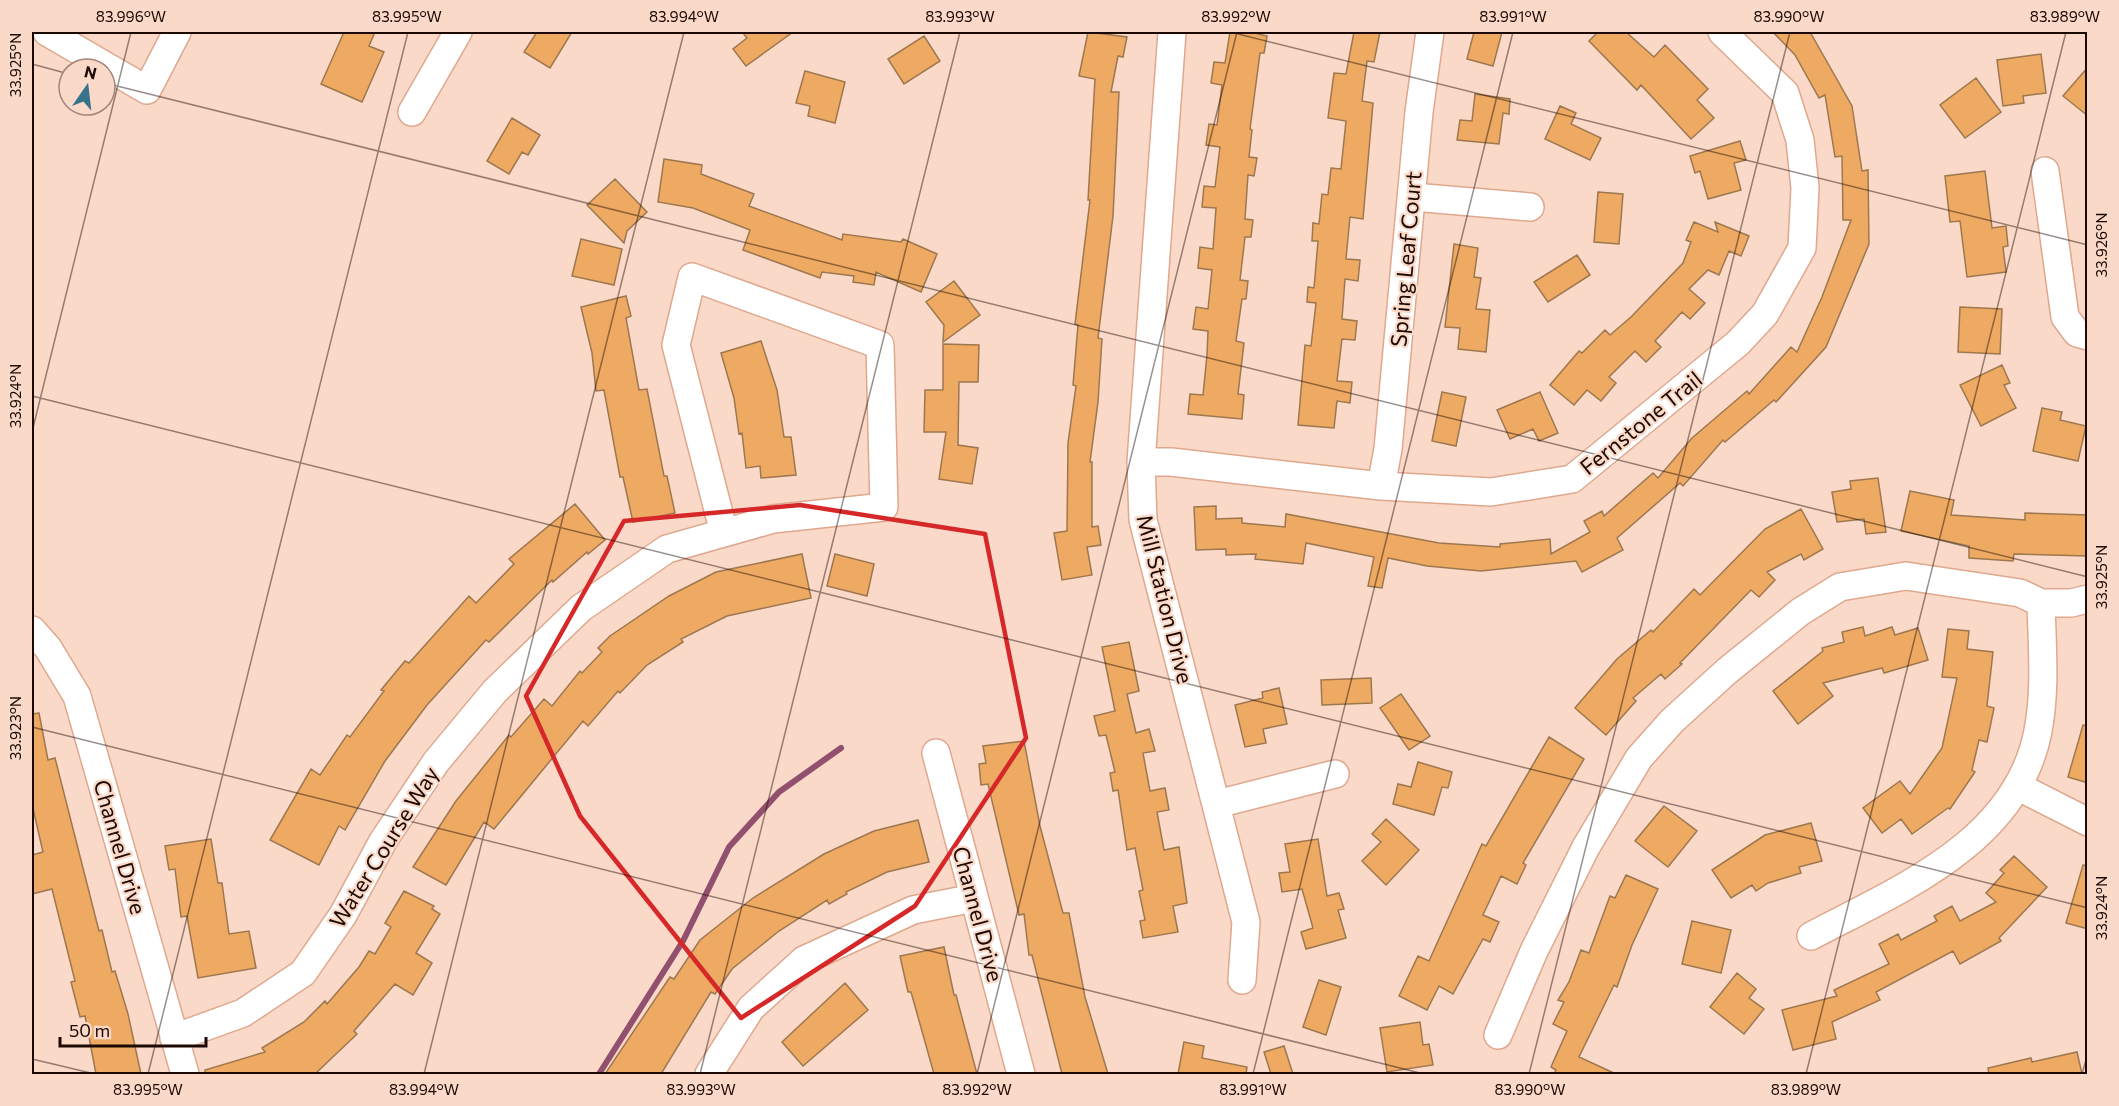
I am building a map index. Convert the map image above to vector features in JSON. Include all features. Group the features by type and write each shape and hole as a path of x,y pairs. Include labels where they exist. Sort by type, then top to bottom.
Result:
{"street":[{"path":"47,32 147,90 177,32"},
{"path":"412,112 458,32"},
{"name":"Mill Station Drive","path":"1172,32 1140,462 1143,520 1246,922 1242,980"},
{"name":"Spring Leaf Court","path":"1381,486 1388,449 1413,197 1419,112 1430,32"},
{"name":"Fernstone Trail","path":"1140,462 1171,462 1381,486 1491,492 1572,478 1738,344 1765,314 1802,248 1805,188 1800,140 1785,93 1722,32"},
{"path":"2045,171 2065,317 2077,333 2088,336"},
{"path":"1413,197 1530,207"},
{"name":"Water Course Way","path":"174,1038 243,1013 303,973 343,915 382,841 436,762 495,691 580,608 668,549 724,533 773,519 884,507 880,345 692,277 676,345 724,533"},
{"path":"1498,1035 1534,951 1586,847 1640,758 1672,721 1727,670 1791,619 1840,588 1906,576 2020,593 2041,603 2071,603 2088,599"},
{"path":"1811,936 1929,874 1994,820 2017,786 2038,732 2042,681 2041,603"},
{"name":"Channel Drive","path":"32,630 48,648 77,696 185,1074"},
{"name":"Channel Drive","path":"936,753 1021,1074"},
{"path":"1217,804 1335,774"},
{"path":"2017,786 2088,822"},
{"path":"709,1074 752,1008 804,960 913,910 974,898"}],"highlighted area":[{"path":"800,505 985,534 1026,738 915,906 741,1018 580,816 526,696 624,521"}],"building":[{"path":"344,32 375,32 369,46 384,52 362,102 321,84"},
{"path":"537,32 572,32 550,68 524,52"},
{"path":"742,32 793,32 746,66 733,49 747,38"},
{"path":"1088,32 1127,37 1123,57 1118,56 1111,92 1119,92 1113,216 1098,338 1102,339 1098,402 1090,462 1092,462 1092,527 1098,526 1101,545 1087,547 1092,575 1062,580 1054,533 1067,531 1068,443 1076,386 1073,385 1078,325 1075,324 1090,200 1088,200 1095,79 1079,76"},
{"path":"1230,32 1259,32 1258,34 1267,36 1264,53 1260,53 1250,129 1252,130 1249,157 1257,158 1254,176 1248,175 1245,219 1253,220 1251,237 1245,237 1240,280 1248,281 1246,299 1242,299 1236,341 1244,343 1238,394 1244,395 1242,419 1188,414 1190,394 1203,395 1207,355 1208,331 1193,329 1196,307 1208,309 1212,270 1198,268 1200,247 1213,249 1216,208 1202,207 1204,186 1215,187 1220,147 1206,145 1209,124 1217,125 1222,85 1211,83 1214,62 1225,63"},
{"path":"1354,32 1380,32 1374,62 1367,61 1362,101 1373,103 1363,219 1350,217 1346,259 1360,260 1358,281 1345,279 1342,319 1357,321 1355,340 1342,339 1337,381 1352,382 1350,403 1337,401 1334,428 1298,425 1305,345 1311,346 1316,303 1307,302 1308,287 1314,288 1318,241 1312,241 1313,223 1319,224 1322,194 1328,195 1331,168 1341,169 1346,121 1328,118 1334,73 1346,74"},
{"path":"1474,32 1502,32 1493,66 1467,59"},
{"path":"1598,32 1626,32 1654,57 1665,45 1708,89 1697,100 1714,118 1691,139 1641,85 1637,90 1589,41"},
{"path":"1773,32 1810,32 1852,106 1862,171 1868,170 1869,244 1826,347 1776,402 1774,400 1725,442 1723,440 1683,486 1680,483 1617,538 1623,550 1582,572 1576,561 1481,571 1427,566 1388,558 1382,588 1368,586 1374,557 1306,543 1303,564 1255,559 1256,554 1226,555 1226,549 1196,550 1194,507 1216,506 1216,519 1242,518 1242,523 1285,527 1286,514 1439,543 1500,547 1500,544 1550,539 1551,554 1590,532 1584,521 1602,511 1604,516 1653,473 1658,478 1692,438 1747,391 1749,394 1791,347 1797,352 1822,297 1851,220 1843,220 1842,156 1835,157 1825,95 1819,98 1795,55"},
{"path":"924,36 940,61 904,84 888,59"},
{"path":"2041,54 2046,93 2023,96 2024,103 2003,106 1997,60"},
{"path":"2088,67 2088,116 2063,96"},
{"path":"805,71 845,82 835,123 808,116 810,106 796,103"},
{"path":"1976,78 2001,112 1965,138 1940,105"},
{"path":"1475,94 1510,99 1509,114 1503,113 1499,144 1457,140 1460,120 1472,121"},
{"path":"1560,106 1576,113 1571,124 1601,138 1590,160 1545,139"},
{"path":"512,118 540,135 528,155 522,152 509,174 487,161"},
{"path":"1740,141 1746,160 1734,163 1741,190 1708,199 1700,171 1695,173 1690,156"},
{"path":"664,159 702,165 701,174 754,194 749,206 842,240 843,234 901,242 903,239 937,254 921,292 876,272 874,285 853,282 854,276 822,272 820,278 743,250 750,230 693,208 658,202"},
{"path":"1985,171 1992,228 2006,226 2008,246 2003,247 2006,272 1967,277 1960,221 1950,222 1945,176"},
{"path":"615,179 647,212 627,231 624,243 587,205"},
{"path":"1598,192 1623,194 1619,244 1594,242"},
{"path":"1694,222 1718,232 1715,222 1749,236 1741,256 1729,251 1719,275 1708,270 1689,289 1705,303 1690,319 1682,312 1655,341 1661,347 1646,362 1635,351 1609,377 1616,383 1601,401 1587,390 1574,405 1550,385 1579,351 1582,353 1605,330 1610,335 1631,317 1683,263 1691,242 1686,240"},
{"path":"581,239 622,249 614,285 572,276"},
{"path":"1454,244 1478,248 1474,277 1481,278 1476,309 1490,310 1486,352 1458,349 1460,328 1445,327"},
{"path":"1577,255 1590,275 1548,302 1534,282"},
{"path":"954,281 980,315 943,342 944,325 926,302"},
{"path":"626,296 631,316 626,318 639,390 647,389 664,476 667,476 675,513 633,522 623,477 620,477 604,390 596,391 592,353 581,307"},
{"path":"1960,307 2002,309 2000,354 1958,352"},
{"path":"761,341 777,390 784,437 791,437 796,475 761,478 760,466 746,468 742,433 739,434 734,398 721,353"},
{"path":"943,344 979,345 978,382 959,382 958,445 978,448 972,484 939,479 946,432 924,432 925,390 943,390"},
{"path":"2002,365 2010,383 2004,385 2016,408 1981,426 1960,385"},
{"path":"1442,392 1466,397 1456,446 1432,441"},
{"path":"1540,392 1558,433 1539,441 1533,429 1510,439 1497,410"},
{"path":"2042,408 2062,412 2060,420 2086,426 2078,461 2033,451"},
{"path":"1878,478 1886,532 1866,534 1864,519 1837,522 1832,492 1851,489 1850,481"},
{"path":"1910,491 1954,500 1951,515 2025,520 2025,513 2088,515 2088,556 2014,554 2013,561 1969,558 1969,546 1901,531"},
{"path":"575,504 605,540 588,554 587,552 553,582 552,580 489,642 486,640 427,705 385,761 345,830 339,826 319,865 270,840 311,769 320,775 347,735 350,737 384,691 381,690 405,661 409,663 469,596 476,603 514,564 509,559"},
{"path":"1801,509 1823,549 1804,560 1801,554 1767,572 1775,580 1759,597 1751,590 1680,663 1682,664 1665,679 1661,674 1633,698 1636,701 1606,735 1575,708 1617,659 1651,630 1653,632 1694,589 1700,595 1765,529"},
{"path":"802,554 811,598 727,616 681,639 683,642 647,665 620,693 618,691 588,726 583,721 494,829 484,822 446,885 413,867 456,801 509,735 511,737 544,699 552,706 580,671 582,673 602,652 598,648 610,636 669,596 716,572"},
{"path":"835,554 874,564 867,596 827,586"},
{"path":"1863,627 1865,636 1892,627 1895,635 1918,628 1928,660 1884,673 1882,668 1823,683 1833,696 1798,724 1773,691 1823,651 1822,648 1844,642 1842,632"},
{"path":"1948,629 1969,631 1967,649 1993,652 1987,706 1994,708 1987,742 1979,740 1972,770 1975,772 1950,809 1948,808 1912,834 1901,819 1882,833 1863,808 1900,781 1910,794 1942,748 1957,678 1942,677"},
{"path":"1129,642 1139,691 1127,694 1136,733 1149,729 1155,751 1143,753 1150,791 1165,788 1169,810 1157,812 1164,850 1179,847 1187,903 1173,906 1178,932 1143,938 1140,921 1145,920 1139,891 1143,890 1135,848 1127,850 1118,790 1113,791 1110,773 1115,772 1106,735 1099,736 1094,716 1115,711 1102,647"},
{"path":"1371,678 1372,703 1322,705 1321,680"},
{"path":"1279,688 1287,724 1263,729 1266,743 1245,747 1235,705 1263,698 1262,692"},
{"path":"1401,694 1430,736 1409,750 1380,708"},
{"path":"39,713 48,760 55,758 99,931 102,930 112,972 115,971 128,1014 141,1074 96,1074 85,1016 80,1017 71,982 75,981 52,889 32,894 32,855 43,852 32,804 32,714"},
{"path":"2083,725 2088,726 2088,783 2068,777"},
{"path":"1549,737 1584,759 1523,863 1526,865 1517,884 1501,876 1483,915 1499,922 1490,942 1483,939 1453,994 1439,986 1427,1010 1399,996 1418,956 1429,961 1482,844 1486,846"},
{"path":"1024,741 1040,826 1063,913 1069,913 1085,997 1108,1074 1062,1074 1032,955 1029,955 1024,914 1019,915 988,784 981,785 979,764 986,763 983,746"},
{"path":"1418,762 1452,772 1448,788 1442,787 1434,815 1393,804 1398,784 1411,787"},
{"path":"1664,806 1697,831 1668,867 1635,841"},
{"path":"1386,819 1419,850 1386,885 1362,861 1381,842 1372,834"},
{"path":"918,820 929,862 887,872 846,892 847,894 829,904 827,900 779,931 732,969 715,994 711,992 661,1074 605,1074 670,977 674,979 700,940 753,898 824,854 874,831"},
{"path":"1811,823 1822,861 1799,867 1801,873 1768,883 1756,891 1752,885 1731,898 1712,870 1765,835"},
{"path":"211,839 218,883 222,883 229,934 249,931 256,968 198,978 187,916 181,917 175,869 169,870 165,846"},
{"path":"1318,839 1327,896 1339,893 1344,909 1338,910 1346,938 1306,949 1301,932 1313,928 1302,889 1282,892 1279,873 1290,872 1285,844"},
{"path":"2014,856 2047,887 1999,938 2001,941 1960,964 1953,951 1876,992 1880,1000 1832,1022 1836,1039 1793,1050 1782,1010 1837,996 1834,990 1889,964 1879,944 1898,934 1901,940 1937,921 1934,916 1952,906 1960,921 1996,902 1986,893 2004,873 2000,870"},
{"path":"2083,865 2088,866 2088,929 2066,923"},
{"path":"1626,875 1658,889 1632,945 1617,987 1614,985 1579,1057 1616,1074 1554,1074 1556,1070 1551,1067 1567,1031 1553,1024 1564,1002 1558,1000 1569,982 1581,950 1589,953 1610,896 1615,898"},
{"path":"404,891 434,906 432,909 440,914 416,953 432,963 413,995 395,984 354,1031 357,1034 315,1074 205,1074 205,1070 265,1052 262,1048 304,1022 325,1001 327,1004 359,967 369,951 375,954 391,927 385,923"},
{"path":"1692,921 1731,930 1721,973 1682,964"},
{"path":"944,947 954,995 956,995 977,1074 934,1074 911,992 908,992 900,956"},
{"path":"1737,973 1756,989 1749,998 1764,1009 1744,1034 1710,1007"},
{"path":"1319,980 1341,987 1326,1035 1303,1027"},
{"path":"845,983 868,1010 803,1066 782,1042"},
{"path":"1420,1022 1423,1045 1429,1044 1433,1065 1387,1072 1380,1028"},
{"path":"1184,1042 1204,1046 1202,1058 1247,1067 1246,1074 1178,1074"},
{"path":"1284,1046 1293,1074 1271,1074 1264,1052"},
{"path":"2077,1052 2082,1074 1989,1074 1988,1068 2031,1058 2032,1062"}],"waterway":[{"path":"599,1074 683,941 729,847 779,792 841,748"}]}
